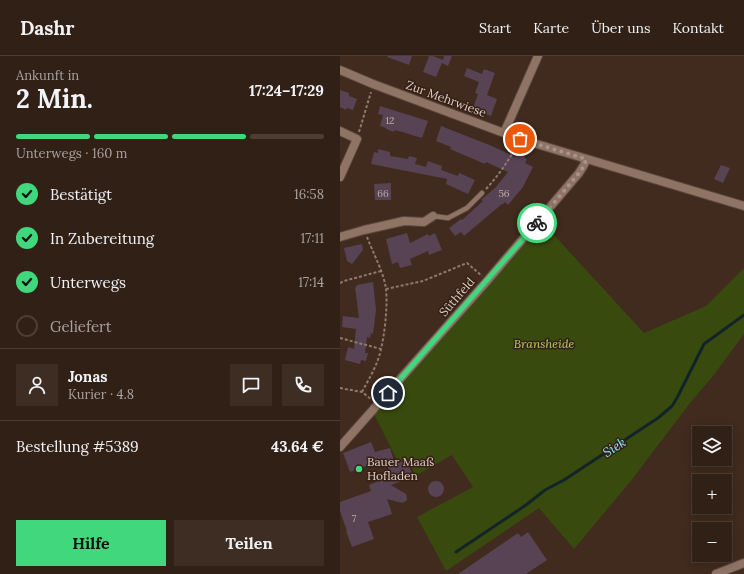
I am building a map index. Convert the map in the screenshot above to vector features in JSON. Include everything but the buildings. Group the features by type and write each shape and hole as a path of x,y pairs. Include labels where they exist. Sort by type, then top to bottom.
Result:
{"street":[{"path":"504,133 538,56"},
{"name":"Zur Mehrwiese","path":"340,70 373,84 520,139 586,159"},
{"path":"340,131 357,139 340,177"},
{"path":"586,159 744,206"},
{"name":"Süthfeld","path":"340,447 579,173 584,166 586,159"},
{"path":"340,237 364,230 404,222 424,222 433,216"},
{"path":"716,574 744,563"}],"lane":[{"path":"433,216 448,218 466,208 482,193"}],"path":[{"path":"357,139 373,84"},
{"path":"482,193 499,174 520,139"},
{"path":"362,392 378,362 386,319 386,289 381,271 364,230"},
{"path":"386,289 423,281 467,263 487,280"},
{"path":"340,283 381,271"},
{"path":"340,338 381,349"},
{"path":"340,388 362,392 378,404"}],"green space":[{"name":"Bransheide","path":"543,223 644,333 706,306 744,268 744,334 630,482 574,549 539,508 446,571 417,517 473,487 452,455 415,476 408,458 398,462 374,414"}],"waterway":[{"name":"Siek","path":"456,552 526,505 545,490 564,480 658,418 672,406 677,398 704,344 744,315"}],"way so far":[{"path":"520,139 586,159 584,166 579,173 537,223"}],"place":[{"name":"Bauer Maaß Hofladen","path":"359,469"}],"route":[{"path":"388,393 537,223"}]}
